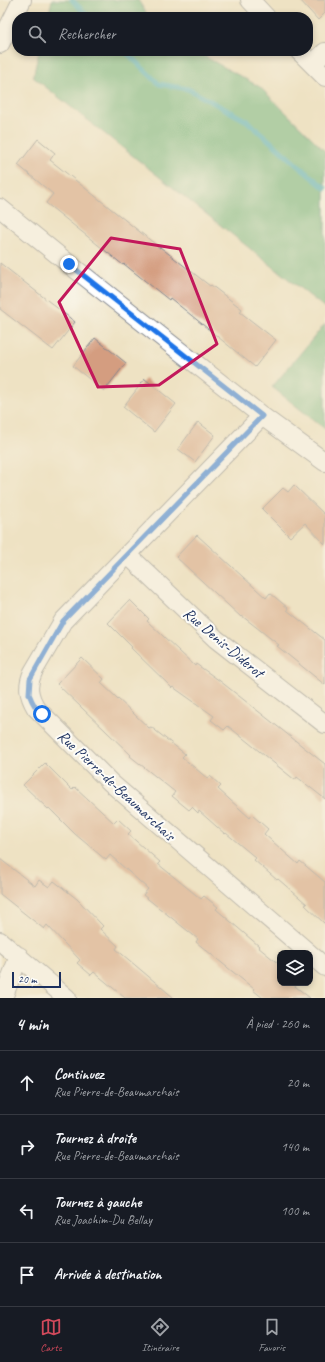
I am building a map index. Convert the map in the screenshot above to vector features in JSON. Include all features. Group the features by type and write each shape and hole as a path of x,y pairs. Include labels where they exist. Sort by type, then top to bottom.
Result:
{"street":[{"path":"16,12 22,0"},
{"path":"250,0 261,12"},
{"path":"0,44 12,20"},
{"path":"319,58 325,77"},
{"path":"0,208 262,416 325,462"},
{"name":"Rue Pierre-de-Beaumarchais","path":"262,416 63,621 30,679 29,694 36,708 111,784 304,950"},
{"name":"Rue Denis-Diderot","path":"128,555 216,639 325,724"},
{"path":"0,941 67,998"},
{"path":"3,998 19,956"},
{"name":"Rue Pierre-de-Beaumarchais","path":"313,957 325,967"}],"highlighted area":[{"path":"111,238 180,249 217,344 159,385 98,387 59,302"}],"green space":[{"path":"52,0 138,0 146,12 49,12"},
{"path":"38,56 204,56 260,87 325,151 325,308 33,77"},
{"path":"325,324 325,429 272,387"}],"building":[{"path":"300,0 325,0 325,13 318,20 313,14 313,12 311,12"},
{"path":"38,139 55,153 50,160 160,248 242,309 240,312 276,340 255,367 170,298 169,300 124,264 123,265 46,203 53,194 18,165"},
{"path":"0,263 75,322 53,350 0,309"},
{"path":"95,338 126,363 104,391 73,366"},
{"path":"145,379 176,404 154,432 123,407"},
{"path":"198,422 215,435 195,462 178,449"},
{"path":"294,485 325,515 325,544 305,523 290,537 262,509 283,488 288,492"},
{"path":"197,535 266,598 270,593 288,608 287,610 325,640 325,685 277,646 279,645 242,616 241,617 176,557"},
{"path":"130,600 149,619 147,621 195,666 196,664 220,681 325,764 325,799 297,777 295,780 228,726 224,730 211,720 214,716 173,687 172,688 131,648 132,647 108,623"},
{"path":"82,658 104,679 101,683 149,728 151,727 185,754 182,757 208,779 210,776 221,786 218,789 250,818 252,815 268,829 264,834 298,864 300,861 325,882 325,924 305,905 307,904 254,860 256,858 226,833 225,834 199,811 198,813 192,807 189,810 172,796 175,792 130,756 131,755 57,684"},
{"path":"45,763 72,790 75,787 114,823 118,819 131,831 128,834 160,862 158,864 201,899 204,896 218,907 216,909 277,963 277,986 295,986 310,998 263,998 196,942 198,939 143,895 148,889 110,855 106,860 75,834 23,785"},
{"path":"0,859 35,886 39,880 49,887 54,881 77,899 103,926 100,929 118,946 116,949 174,998 125,998 94,972 91,975 77,963 80,960 47,925 44,929 0,894"}],"waterway":[{"path":"72,0 84,12"},
{"path":"130,56 159,84 188,89 247,121 325,188"}],"route":[{"path":"42,714 32,701 28,686 33,672 63,621 262,416 69,264"}]}
